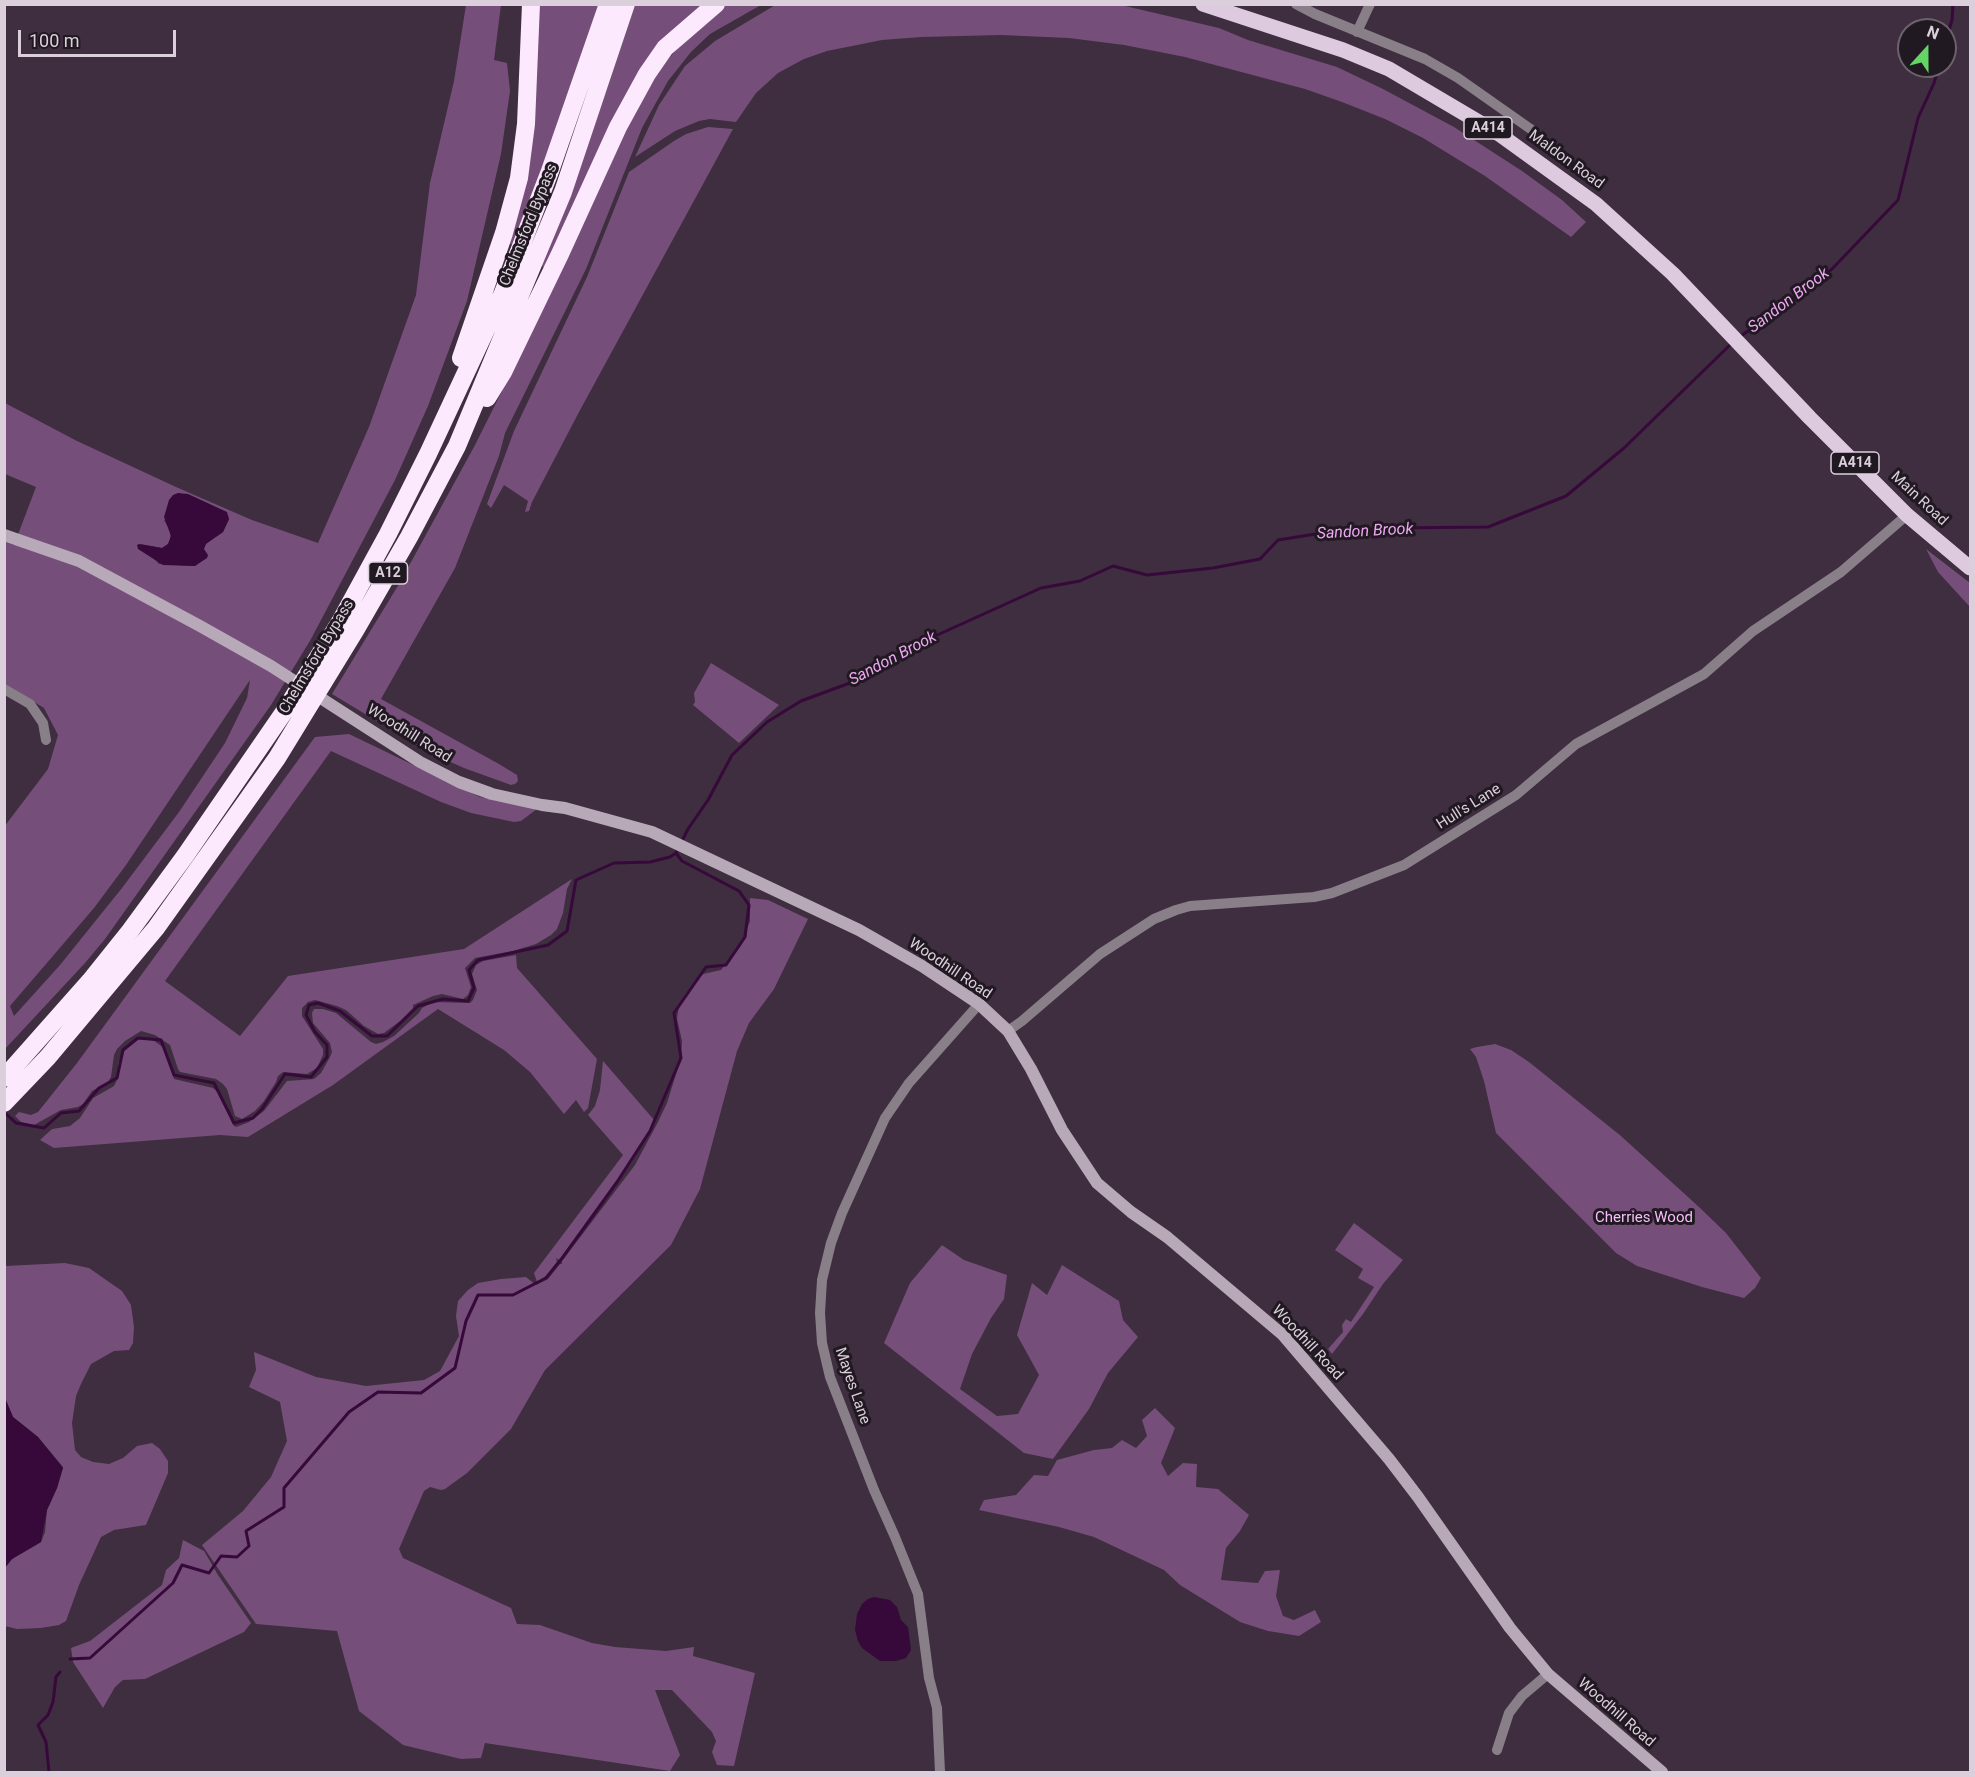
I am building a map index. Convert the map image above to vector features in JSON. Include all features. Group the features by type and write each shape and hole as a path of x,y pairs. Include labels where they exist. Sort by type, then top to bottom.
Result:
{"highway":[{"name":"A12","path":"428,454 504,233 519,178 526,124 531,4"},
{"name":"Chelmsford Bypass","path":"4,1103 25,1069 185,856 284,712 340,622 428,454 503,293 550,171 608,4"},
{"name":"Chelmsford Bypass","path":"4,1078 25,1069 156,928 277,758 356,629 457,446 563,192 626,4"},
{"name":"A12","path":"457,446 503,372 618,127 647,74 665,48 716,4"}],"main road":[{"name":"Maldon Road","path":"1203,4 1229,8 1389,69 1499,134 1596,204 1673,274 1746,351"},
{"name":"Main Road","path":"1746,351 1907,514 1971,568"}],"street":[{"name":"Maldon Road","path":"1296,4 1357,32 1425,59 1458,78 1532,130"},
{"path":"1357,32 1370,4"},
{"name":"Hull's Lane","path":"1008,1031 1100,954 1154,919 1190,906 1332,894 1404,865 1516,795 1576,744 1704,674 1753,632 1841,572 1907,514"},
{"name":"Woodhill Road","path":"4,535 79,561 271,666 420,762 459,782 492,794 566,808 652,832 859,930 922,966 979,1004 1008,1031 1031,1069 1062,1130 1096,1183 1131,1212 1167,1237 1283,1335 1389,1459 1510,1628 1548,1674 1662,1773"},
{"path":"4,689 30,704 43,723 46,740"},
{"name":"Mayes Lane","path":"940,1773 937,1708 929,1678 918,1594 830,1377 822,1342 820,1313 822,1280 831,1243 885,1118 909,1083 979,1004"},
{"path":"1497,1750 1509,1713 1522,1696 1548,1674"}],"green space":[{"path":"777,4 1121,5 1219,28 1248,40 1337,67 1383,89 1454,127 1522,171 1562,200 1586,222 1571,237 1485,176 1423,138 1385,119 1342,102 1305,89 1185,57 1124,45 1069,38 1001,35 921,37 882,40 827,51 804,59 778,73 756,93 736,122 710,119 699,121 675,131 635,157 659,105 685,66 715,41"},
{"path":"466,5 501,5 494,60 507,63 510,91 501,154 467,301 428,406 395,480 311,639 271,705 105,939 5,1049 4,827 48,769 58,735 44,708 5,686 5,542 14,545 36,487 5,474 5,403 77,441 176,487 252,520 318,543 369,427 416,295 430,183 454,81","holes":["229,519 223,532 206,543 195,566 159,564 140,544 162,548 168,544 171,532 164,520","250,680 247,698 225,743 179,812 60,965 14,1016 10,1006 94,908 126,865"]},
{"path":"538,5 599,5 555,136 513,245 507,243"},
{"path":"635,5 702,5 668,37 545,268 540,265 607,89"},
{"path":"725,5 761,5 710,34 691,52 668,81 642,128 586,269 505,433 499,456 455,568 381,699 517,775 518,781 511,785 428,752 332,694 399,584 475,445 540,315 605,169 647,88 669,58 692,33"},
{"path":"708,127 733,129 579,412 529,511 525,512 528,501 504,485 491,508 487,504 514,431 587,277 629,172 686,134"},
{"path":"1926,549 1970,583 1970,607 1938,572"},
{"path":"711,663 779,705 739,743 693,705 694,693"},
{"path":"349,734 480,797 537,809 521,821 514,822 471,813 441,802 331,751 165,981 240,1036 288,976 464,949 572,879 567,889 563,913 557,929 536,944 475,958 465,968 471,987 468,995 463,999 442,994 413,1005 413,1008 400,1021 384,1033 378,1034 364,1026 346,1010 337,1006 315,1000 308,1002 302,1008 302,1016 323,1049 323,1055 317,1068 307,1074 283,1072 278,1076 264,1101 255,1111 242,1119 235,1116 227,1089 223,1084 216,1079 180,1072 170,1045 155,1035 141,1031 117,1049 108,1082 92,1091 83,1104 61,1110 34,1125 21,1122 15,1116 19,1112 31,1115 38,1112 77,1063 315,737"},
{"path":"750,898 768,900 808,919 774,989 749,1023 737,1051 700,1189 671,1245 545,1370 511,1429 467,1473 445,1489 430,1487 424,1491 399,1549 403,1558 511,1608 517,1624 540,1625 592,1643 615,1647 666,1651 694,1647 693,1656 755,1673 734,1766 717,1765 712,1752 716,1741 712,1732 672,1690 655,1690 680,1755 670,1771 485,1743 481,1758 461,1759 403,1745 359,1711 337,1631 256,1624 202,1545 243,1511 271,1477 287,1441 280,1402 249,1387 256,1370 254,1352 316,1377 366,1386 424,1380 440,1371 459,1336 456,1316 458,1301 468,1290 478,1283 501,1279 526,1277 536,1285 548,1279 562,1264 635,1165 658,1122 667,1103 681,1058 682,1041 677,1019 679,1005 703,974 721,970 740,947 750,921"},
{"path":"516,955 517,968 597,1059 588,1108 584,1112 576,1100 564,1114 530,1072 504,1050 438,1009 333,1085 248,1137 220,1135 54,1148 40,1140 52,1129 70,1126 80,1118 93,1098 114,1086 118,1078 118,1064 122,1053 136,1040 145,1038 153,1040 164,1048 174,1079 213,1088 221,1095 233,1125 236,1127 249,1122 264,1111 287,1081 314,1079 321,1073 332,1052 330,1043 313,1023 314,1009 336,1013 376,1044 394,1036 422,1008 433,1002 470,1003 477,990 472,974 476,965 483,961"},
{"name":"Cherries Wood","path":"1495,1044 1511,1050 1529,1062 1621,1136 1699,1207 1726,1233 1761,1278 1755,1288 1744,1298 1637,1266 1616,1253 1496,1133 1484,1081 1476,1057 1470,1049"},
{"path":"603,1061 655,1121 631,1163 559,1260 556,1258 557,1262 546,1276 537,1282 534,1273 623,1155 588,1115 595,1106 600,1090"},
{"path":"1354,1223 1403,1260 1332,1354 1328,1349 1343,1332 1342,1325 1346,1319 1351,1322 1374,1287 1358,1278 1363,1269 1335,1250"},
{"path":"942,1245 964,1260 1007,1275 1004,1299 972,1354 960,1389 997,1416 1018,1414 1039,1375 1017,1335 1032,1283 1047,1295 1062,1265 1119,1301 1123,1320 1138,1337 1108,1373 1089,1409 1053,1459 1024,1453 884,1343 910,1283"},
{"path":"65,1263 89,1268 122,1291 131,1305 134,1327 133,1343 129,1350 114,1351 91,1364 81,1384 76,1396 72,1423 75,1450 81,1457 93,1462 109,1464 123,1458 137,1446 152,1443 160,1449 168,1461 168,1473 146,1525 114,1530 101,1537 79,1585 66,1621 59,1625 41,1628 17,1629 5,1626 4,1568 12,1559 41,1542 45,1532 47,1510 63,1467 38,1437 13,1417 5,1398 5,1266"},
{"path":"1155,1408 1175,1428 1161,1463 1168,1476 1183,1463 1197,1464 1196,1487 1218,1489 1249,1515 1226,1548 1221,1580 1258,1583 1265,1571 1280,1570 1276,1596 1283,1616 1294,1620 1315,1610 1321,1622 1299,1636 1268,1631 1240,1622 1180,1585 1164,1570 1094,1537 979,1510 984,1500 1016,1495 1034,1475 1048,1476 1057,1460 1094,1450 1112,1448 1122,1440 1136,1448 1147,1436 1142,1420"},
{"path":"183,1540 204,1551 251,1623 244,1632 145,1679 123,1680 115,1687 103,1708 73,1662 71,1648 90,1641 162,1585 166,1570 179,1558"}],"shaded area":[{"path":"178,493 188,494 227,512 229,519 223,532 206,544 204,549 208,555 207,558 195,566 163,565 138,549 137,545 162,548 168,544 171,536 164,517 169,500"},
{"path":"5,1398 13,1417 38,1437 63,1468 47,1510 41,1542 12,1559 5,1568"},
{"path":"874,1597 890,1600 897,1607 901,1620 908,1627 911,1650 906,1658 896,1661 880,1661 862,1648 858,1641 855,1630 857,1614 862,1604"}],"waterway":[{"name":"Sandon Brook","path":"1952,18 1953,4"},
{"name":"Sandon Brook","path":"1741,336 1832,269 1898,200 1918,118 1935,78"},
{"name":"Sandon Brook","path":"681,843 732,755 767,722 801,701 858,680 902,651 1041,588 1080,581 1113,566 1147,575 1213,568 1260,559 1278,540 1328,532 1386,528 1488,527 1566,496 1624,448 1731,344"},
{"name":"Sandon Brook","path":"4,1112 16,1123 44,1128 61,1113 79,1111 99,1088 117,1078 123,1050 138,1038 161,1040 174,1075 214,1083 234,1123 253,1118 262,1109 285,1074 311,1077 327,1057 327,1045 315,1032 306,1015 309,1005 318,1003 340,1011 372,1036 387,1036 418,1006 443,999 468,1001 474,988 469,970 478,960 548,945 567,931 576,880 614,863 650,862 670,857 678,849"},
{"path":"70,1659 90,1658 173,1583 182,1565 209,1573 221,1556 237,1557 249,1546 246,1531 284,1507 284,1488 349,1412 378,1392 421,1393 455,1368 466,1321 478,1295 513,1295 546,1278 563,1257 617,1182 650,1131 681,1058 674,1013 706,967 726,965 745,937 749,905 739,891 682,861 676,853"},
{"path":"49,1772 46,1742 38,1725 48,1715 53,1702 56,1677 60,1672"}]}
